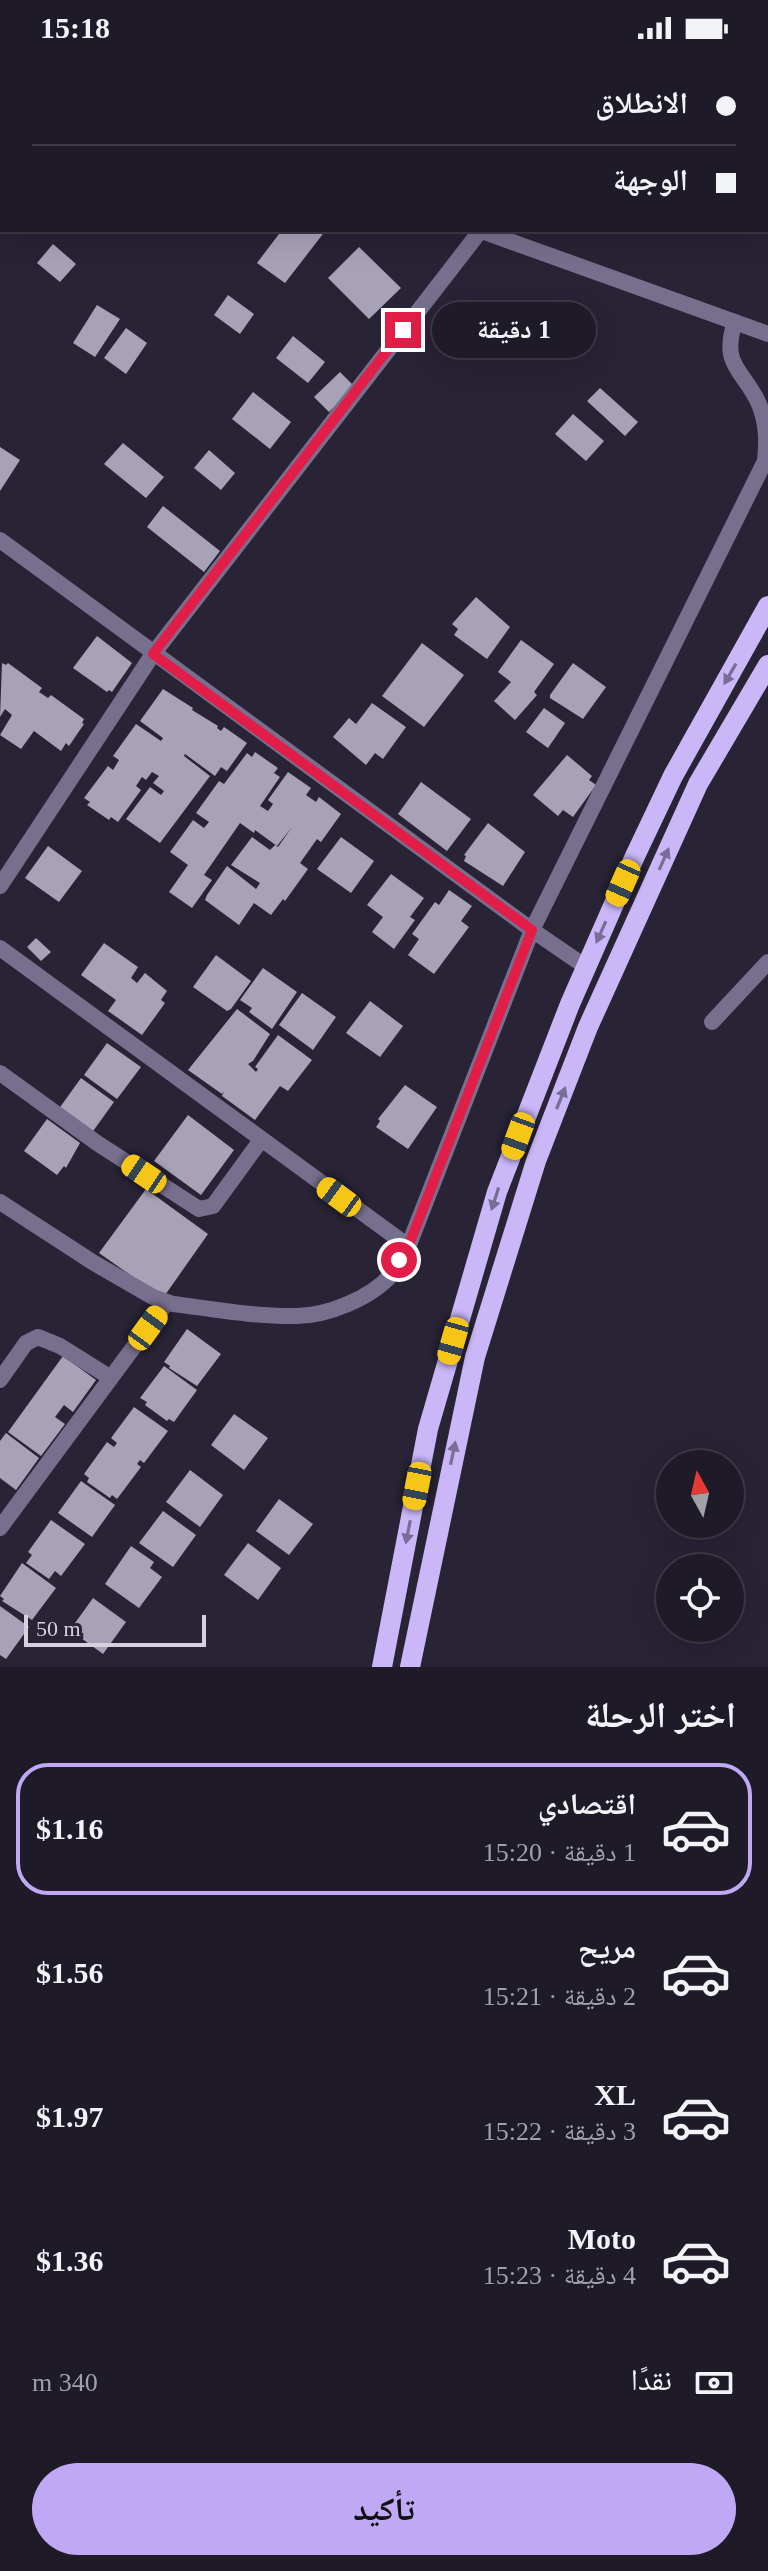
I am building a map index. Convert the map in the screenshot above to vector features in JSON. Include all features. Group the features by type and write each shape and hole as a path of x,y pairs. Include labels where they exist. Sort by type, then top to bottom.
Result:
{"main road":[{"path":"382,1667 428,1429 469,1282 512,1150 586,967 673,776 768,606"},
{"path":"410,1667 475,1357 536,1161 588,1027 698,784 768,665"}],"street":[{"path":"0,886 153,654 478,232"},
{"path":"486,232 768,334"},
{"path":"0,1202 94,1263 167,1302 297,1316 327,1311 371,1291 391,1275 408,1246 532,930 765,461 768,438 758,400 736,367 730,351 729,339 735,322"},
{"path":"0,540 586,967"},
{"path":"2,954 408,1246"},
{"path":"712,1022 768,962"},
{"path":"0,1073 97,1143 199,1209 210,1208 223,1196 261,1140"},
{"path":"0,1528 167,1302"},
{"path":"0,1380 26,1343 38,1337 60,1346 111,1378"}],"building":[{"path":"280,232 324,232 285,283 257,263"},
{"path":"53,244 76,264 60,282 37,263"},
{"path":"359,247 401,288 369,319 328,278"},
{"path":"228,295 254,314 240,334 214,315"},
{"path":"97,305 120,319 95,357 73,343"},
{"path":"126,328 147,343 126,374 104,358"},
{"path":"293,336 325,362 308,383 276,358"},
{"path":"340,372 355,387 329,412 314,397"},
{"path":"600,388 638,422 625,436 587,401"},
{"path":"253,392 291,422 270,449 232,419"},
{"path":"573,414 604,441 586,461 555,434"},
{"path":"123,443 164,477 146,498 104,464"},
{"path":"0,447 20,460 0,491"},
{"path":"209,450 235,473 221,490 194,468"},
{"path":"163,506 220,551 204,572 147,527"},
{"path":"476,597 510,627 487,659 454,635 458,629 452,624"},
{"path":"97,636 132,663 112,692 107,692 73,668"},
{"path":"521,640 554,664 534,692 537,695 515,720 494,701 511,682 498,672"},
{"path":"422,643 464,675 424,727 382,696"},
{"path":"2,663 8,663 42,688 39,692 48,698 51,695 84,719 84,724 69,746 66,743 61,751 34,731 21,749 0,735 12,715 5,709 0,717"},
{"path":"573,663 606,687 583,719 550,698"},
{"path":"163,689 221,731 224,727 247,743 227,771 221,767 215,776 185,754 210,776 160,843 126,819 150,787 161,795 164,791 153,783 159,776 152,772 146,780 142,777 136,786 141,790 118,822 111,817 109,820 87,805 90,802 84,798 108,766 113,770 119,760 113,756 136,724 161,741 163,738 140,721"},
{"path":"372,703 406,727 383,759 375,753 366,765 333,737 349,718 356,724"},
{"path":"544,708 565,723 548,748 526,732"},
{"path":"255,752 278,768 274,773 280,777 260,806 268,811 273,804 268,800 288,772 311,788 306,795 316,802 319,797 341,814 321,842 317,839 300,863 308,869 285,901 283,899 271,915 254,903 239,925 205,900 207,895 227,866 256,889 260,883 231,865 252,837 270,850 275,845 278,847 292,827 277,846 240,823 204,875 212,880 192,908 169,892 188,865 170,852 193,820 204,828 209,822 196,813 219,781 224,784 247,753 252,757"},
{"path":"567,755 592,776 589,780 596,785 573,817 563,810 558,816 533,795"},
{"path":"421,782 471,819 447,851 398,814"},
{"path":"488,823 525,852 503,886 464,861 464,855"},
{"path":"341,837 374,861 351,893 317,869"},
{"path":"48,846 82,871 59,902 25,878"},
{"path":"391,874 424,898 410,917 415,920 394,949 372,932 383,917 367,905"},
{"path":"449,890 472,906 461,921 469,927 434,974 408,955 419,939 412,934 435,902 439,905"},
{"path":"36,938 51,952 41,961 27,947"},
{"path":"104,943 138,967 131,978 137,983 145,973 167,991 161,1000 165,1003 142,1035 108,1011 116,1000 81,975"},
{"path":"216,955 251,981 227,1011 193,987"},
{"path":"263,968 297,992 272,1029 249,1012 252,1008 240,1000"},
{"path":"302,993 336,1017 313,1050 279,1025"},
{"path":"370,1001 403,1026 380,1057 346,1033"},
{"path":"237,1009 270,1034 248,1064 256,1072 258,1069 255,1067 278,1035 312,1060 288,1091 280,1086 255,1120 222,1096 224,1091 222,1094 188,1070"},
{"path":"107,1043 141,1067 117,1099 84,1075"},
{"path":"81,1078 114,1102 91,1134 58,1110"},
{"path":"405,1085 437,1107 408,1149 376,1127 380,1121 378,1119"},
{"path":"188,1115 234,1150 201,1195 154,1161"},
{"path":"47,1119 80,1143 66,1168 64,1166 57,1175 24,1151"},
{"path":"146,1189 208,1234 163,1298 99,1253"},
{"path":"187,1329 221,1354 197,1386 164,1362"},
{"path":"63,1356 96,1380 73,1412 64,1405 55,1417 65,1424 41,1456 8,1432"},
{"path":"164,1366 197,1390 174,1422 167,1421 140,1398"},
{"path":"134,1407 168,1431 144,1463 140,1460 137,1464 141,1467 117,1499 112,1495 110,1498 87,1482 89,1478 84,1474 107,1442 114,1447 117,1443 111,1438"},
{"path":"234,1414 268,1438 244,1470 211,1445"},
{"path":"6,1433 39,1458 16,1490 0,1478 0,1441"},
{"path":"190,1470 223,1495 200,1527 166,1502"},
{"path":"81,1481 115,1505 92,1537 58,1513"},
{"path":"279,1499 313,1524 289,1555 256,1531"},
{"path":"163,1511 196,1535 173,1567 139,1543"},
{"path":"51,1520 85,1544 61,1576 55,1571 49,1579 26,1563 32,1555 28,1552"},
{"path":"248,1543 281,1568 258,1600 224,1575"},
{"path":"131,1546 154,1562 150,1568 162,1577 139,1608 105,1584"},
{"path":"22,1563 56,1588 32,1620 2,1601 4,1599 0,1596"},
{"path":"93,1598 126,1622 103,1654 70,1630"},
{"path":"0,1606 29,1627 6,1659 0,1655"}],"route":[{"path":"399,1260 410,1242 532,930 153,654 403,330"}]}
